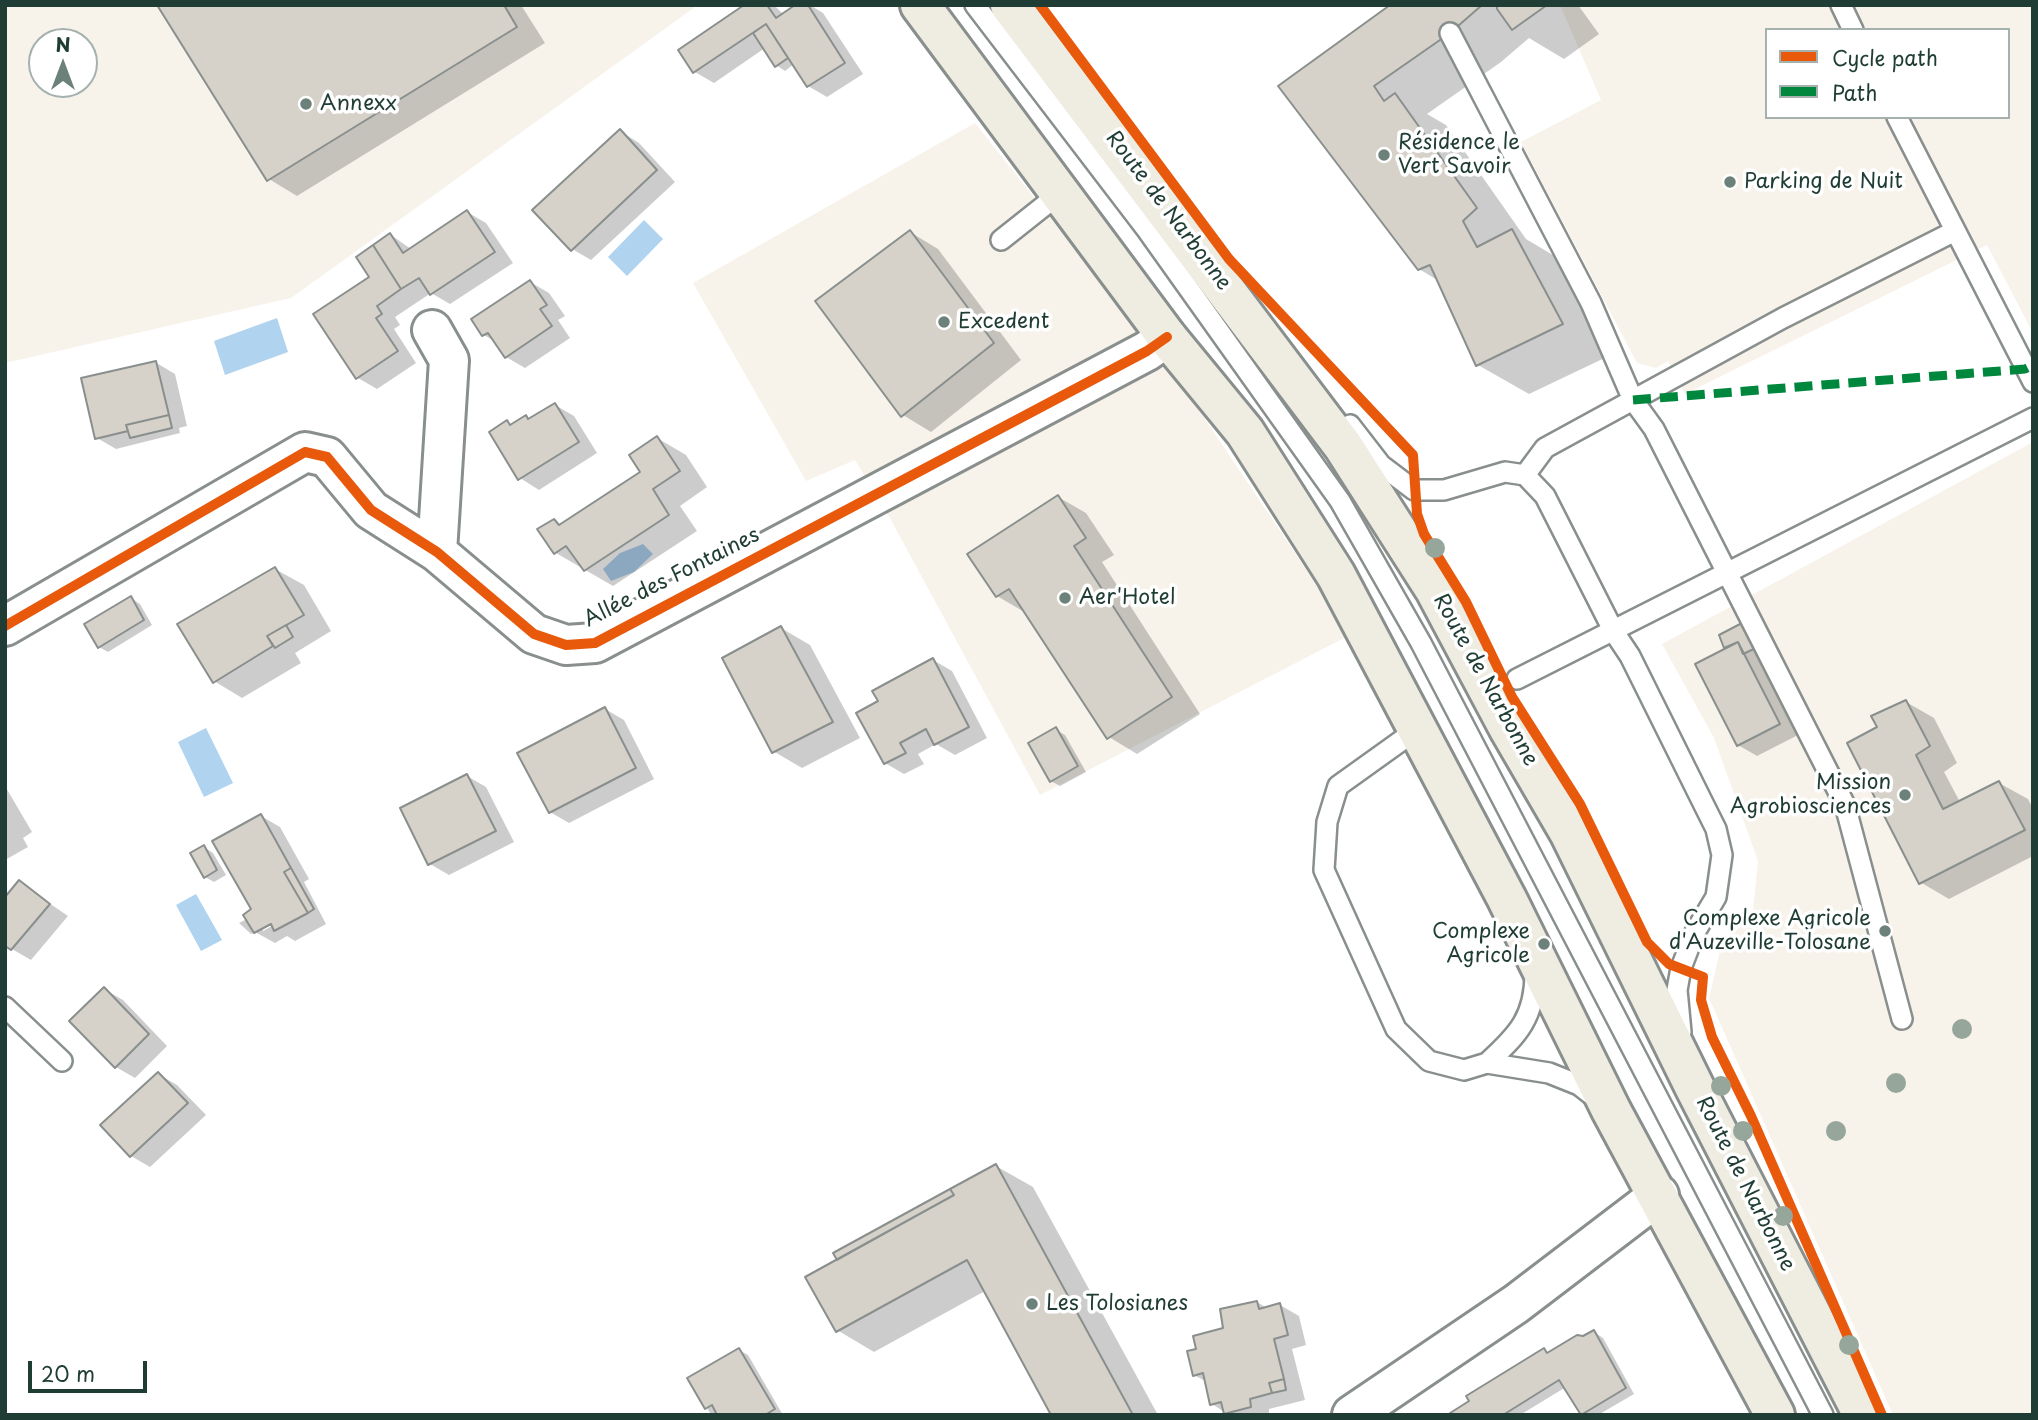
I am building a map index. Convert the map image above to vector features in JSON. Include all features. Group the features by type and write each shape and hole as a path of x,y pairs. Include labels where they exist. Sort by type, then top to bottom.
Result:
{"main road":[{"path":"920,5 1167,337 1245,432 1336,575 1507,899 1535,961 1611,1110 1775,1415"},
{"name":"Route de Narbonne","path":"1010,5 1247,314 1343,446 1435,590 1509,729 1570,834 1695,1088 1863,1415"}],"street":[{"path":"432,330 449,360 438,552"},
{"name":"Allée des Fontaines","path":"5,626 305,452 327,457 371,510 438,552 534,634 566,645 595,643 1147,351 1167,337"},
{"path":"1352,1415 1516,1304 1659,1195"}],"lane":[{"path":"975,5 1147,230 1340,501 1421,642 1823,1415"},
{"path":"1841,5 1852,28"},
{"path":"1450,33 1591,303 1633,400 1654,429 1844,805 1902,1019"},
{"path":"1899,119 2033,382"},
{"path":"1001,240 1059,194"},
{"path":"1525,475 1545,448 1783,318 1955,231"},
{"path":"1247,314 1316,382 1381,465 1414,490 1444,490 1505,472 1525,475 1545,496 1614,632 1630,656 1707,810 1722,855 1716,897 1686,951 1677,990 1677,1013 1695,1088"},
{"path":"1517,679 2033,418"},
{"path":"1405,738 1338,786 1327,822 1324,870 1396,1029 1429,1061 1464,1070 1487,1063 1510,1042 1526,1021 1535,997 1535,961"},
{"path":"5,1007 62,1062"},
{"path":"1487,1063 1549,1073 1579,1085 1611,1110"}],"shaded area":[{"path":"5,5 698,5 291,298 5,363"},
{"path":"1560,5 2033,5 2033,333 1987,245 1685,394 1668,361 1656,368 1637,363 1521,142 1601,100"},
{"path":"975,123 1176,376 1350,635 1040,795 885,509 855,460 806,481 693,283"},
{"name":"Complexe Agricole d'Auzeville-Tolosane","path":"2033,442 2033,1415 1893,1415 1709,998 1720,951 1753,910 1758,861 1714,738 1662,644"}],"water":[{"path":"644,220 663,239 627,276 608,257"},
{"path":"277,318 288,352 225,375 214,341"},
{"path":"643,544 653,554 634,572 611,581 603,569 620,553"},
{"path":"206,728 233,783 204,797 178,742"},
{"path":"196,894 222,940 201,951 176,905"}],"building":[{"name":"Annexx","path":"157,5 504,5 517,27 267,181"},
{"path":"744,5 767,5 776,18 795,5 808,5 845,63 807,87 766,24 693,73 678,50"},
{"name":"Résidence le Vert Savoir","path":"1390,5 1482,5 1450,33 1374,86 1384,101 1395,93 1477,208 1463,221 1477,247 1512,229 1563,324 1476,366 1430,265 1418,270 1278,86"},
{"path":"1497,5 1547,5 1512,30"},
{"path":"766,24 788,58 775,67 753,33"},
{"path":"620,129 657,170 571,251 532,210"},
{"path":"467,210 495,252 430,295 419,278 401,289 373,245 390,233 403,253"},
{"path":"910,230 994,343 901,417 815,301"},
{"path":"373,245 401,289 377,306 382,314 376,318 398,351 356,379 313,314 369,277 356,257"},
{"path":"530,280 547,305 540,309 552,326 505,358 488,333 482,336 471,319"},
{"path":"156,361 169,415 126,425 128,431 95,439 81,378"},
{"path":"555,403 579,442 518,480 489,432 507,420 510,425 526,415 528,419"},
{"path":"169,415 172,428 130,438 126,425"},
{"path":"657,436 680,471 653,489 669,515 584,571 566,546 554,554 537,529 554,519 559,525 640,472 629,455"},
{"path":"1058,495 1086,538 1074,546 1172,697 1107,739 1009,589 996,597 967,554"},
{"path":"275,567 304,615 267,636 273,646 213,683 177,624"},
{"path":"131,596 144,620 98,648 84,624"},
{"path":"1742,623 1756,648 1743,654 1738,642 1724,648 1719,635"},
{"path":"286,625 293,637 275,648 267,636"},
{"path":"781,626 833,722 772,753 722,658"},
{"path":"1738,642 1780,724 1737,746 1695,664"},
{"path":"933,658 969,727 934,745 926,729 900,743 906,753 884,764 856,713 878,701 872,691"},
{"name":"Mission Agrobiosciences","path":"1906,700 1930,746 1916,755 1943,809 1999,781 2025,830 1919,884 1847,743 1877,727 1871,716"},
{"path":"605,707 636,768 549,813 517,753"},
{"path":"1056,727 1078,766 1050,782 1028,743"},
{"path":"467,774 496,831 428,865 400,808"},
{"path":"261,814 291,868 284,872 308,913 274,931 271,924 254,933 243,915 251,909 212,841"},
{"path":"204,845 217,870 204,878 190,853"},
{"path":"291,868 314,909 308,913 284,872"},
{"path":"19,880 50,904 11,950 5,946 5,897"},
{"path":"104,987 149,1034 115,1068 69,1021"},
{"path":"158,1072 188,1103 130,1157 100,1125"},
{"name":"Les Tolosianes","path":"996,1164 1133,1415 1051,1415 967,1260 836,1332 805,1277 954,1195 950,1189"},
{"path":"950,1189 954,1195 837,1260 833,1253"},
{"path":"1257,1301 1259,1309 1280,1303 1288,1335 1274,1339 1284,1379 1269,1383 1272,1393 1250,1399 1251,1407 1224,1414 1221,1402 1210,1405 1203,1373 1193,1376 1187,1351 1196,1349 1193,1336 1223,1328 1220,1309"},
{"path":"1594,1330 1626,1388 1581,1415 1559,1380 1503,1415 1447,1415 1469,1401 1466,1396 1544,1348 1547,1353 1577,1335 1583,1336"},
{"path":"739,1348 775,1409 765,1415 713,1415 716,1413 712,1405 705,1409 687,1378"},
{"path":"1284,1379 1286,1390 1272,1393 1269,1383"}],"marked path":[{"path":"1633,400 2025,369 2033,365"}],"cycle path":[{"path":"1040,5 1229,259 1413,455 1417,514 1424,534 1466,602 1512,697 1580,804 1647,942 1669,964 1703,977 1701,1000 1712,1037 1751,1116 1882,1415"},
{"path":"5,626 305,452 327,457 371,510 437,552 534,634 566,645 595,643 1147,351 1167,337"}],"place":[{"name":"Annexx","path":"306,104"},
{"name":"Résidence le Vert Savoir","path":"1384,155"},
{"name":"Parking de Nuit","path":"1730,182"},
{"name":"Excedent","path":"944,322"},
{"name":"Aer'Hotel","path":"1065,598"},
{"name":"Mission Agrobiosciences","path":"1905,795"},
{"name":"Complexe Agricole d'Auzeville-Tolosane","path":"1885,931"},
{"name":"Complexe Agricole","path":"1544,944"},
{"name":"Les Tolosianes","path":"1032,1304"}]}
